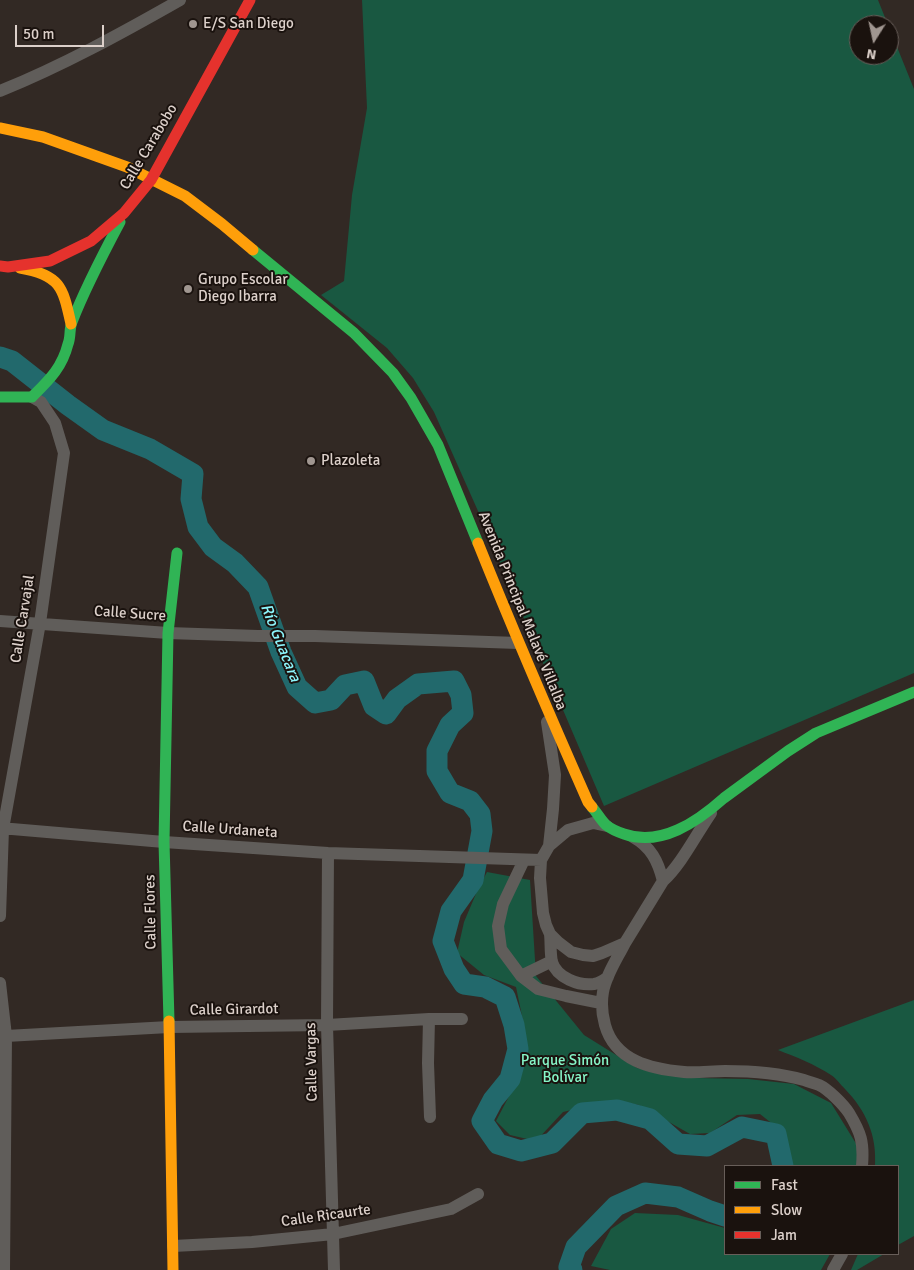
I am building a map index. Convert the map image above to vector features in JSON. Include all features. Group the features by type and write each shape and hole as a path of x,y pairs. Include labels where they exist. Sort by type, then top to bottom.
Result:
{"street":[{"path":"0,91 128,30 180,0"},
{"name":"Calle Carabobo","path":"4,266 50,261 91,240 124,213 151,180 250,0"},
{"name":"Avenida Principal Malavé Villalba","path":"0,128 42,137 126,167 185,196 222,224 354,333 394,374 411,398 438,444 546,708 588,802 607,826 618,832 647,838 675,832 715,806 788,751 816,733 914,692"},
{"path":"0,397 36,393 57,371 69,343 71,324 101,257 124,213"},
{"path":"4,266 29,269 47,276 60,287 65,298 71,324"},
{"name":"Calle Carvajal","path":"0,916 2,828 40,623 64,453 55,423 36,393"},
{"name":"Calle Flores","path":"173,1270 164,842 168,633 177,553"},
{"name":"Calle Sucre","path":"0,621 168,633 518,643"},
{"path":"546,708 554,775 549,846"},
{"path":"715,806 686,852 663,881 625,943 608,977 603,990 602,1003 607,1033 623,1054 640,1064 685,1072 728,1071 784,1074 820,1085 843,1104 858,1129 863,1150 862,1165"},
{"path":"607,826 593,823 568,830 549,846 541,860 540,878 543,913 550,934 552,961 555,968 569,980 580,983 594,984 608,977"},
{"name":"Calle Urdaneta","path":"2,828 164,842 328,853 541,860"},
{"path":"632,836 649,849 663,881"},
{"name":"Calle Vargas","path":"328,853 328,1025 334,1270"},
{"path":"520,860 503,904 498,926 501,949 521,976 538,989 602,1003"},
{"path":"550,934 571,952 583,956 593,956 625,943"},
{"path":"521,976 552,961"},
{"path":"0,983 6,1036 2,1086 4,1270"},
{"path":"429,1019 428,1072 430,1117"},
{"name":"Calle Girardot","path":"6,1036 169,1027 328,1025 462,1019"},
{"name":"Calle Ricaurte","path":"173,1246 252,1242 333,1234 451,1209 478,1194"},
{"path":"833,1270 841,1255"}],"green space":[{"path":"362,0 878,0 884,15 849,15 849,65 899,65 899,52 914,89 914,673 604,806 434,412 413,378 387,348 321,295 344,281 352,195 367,108"},
{"name":"Parque Simón Bolívar","path":"487,872 530,880 536,976 584,1035 637,1068 696,1078 748,1079 794,1084 831,1103 860,1150 857,1165 792,1165 785,1134 760,1114 737,1115 710,1133 690,1134 639,1105 615,1100 563,1112 536,1141 510,1135 496,1121 517,1081 528,1053 516,987 484,975 457,953 464,922"},
{"path":"914,1000 914,1236 899,1244 899,1165 875,1165 872,1134 859,1106 835,1078 825,1071 778,1050"},
{"path":"635,1213 678,1215 724,1228 724,1255 829,1255 821,1270 610,1270 591,1266 611,1229"},
{"path":"858,1255 882,1255 857,1270 851,1270"}],"waterway":[{"name":"Río Guacara","path":"0,357 12,361 103,430 150,449 193,474 191,499 198,527 213,547 235,563 258,587 281,652 297,687 315,703 331,700 345,685 364,681 374,706 386,714 397,699 418,684 454,681 461,695 463,713 450,725 437,751 437,771 450,793 470,801 480,814 482,831 473,880 451,911 443,941 454,969 464,984 485,987 505,997 514,1025 518,1049 510,1079 493,1100 482,1121 498,1144 521,1151 552,1143 582,1113 617,1110 650,1119 678,1144 707,1146 742,1127 776,1134 783,1165"},
{"name":"Río Guacara","path":"572,1270 569,1267 576,1247 616,1206 645,1193 678,1197 724,1216"}],"traffic: fast":[{"path":"0,397 32,397 58,367 65,352 77,309 120,222"},
{"path":"253,250 354,333 393,373 411,398 438,445 478,543"},
{"path":"169,1021 164,842 168,633 177,553"},
{"path":"592,807 606,825 624,834 638,837 665,835 702,816 788,751 816,733 914,692"}],"traffic: slow":[{"path":"0,128 43,137 127,167 185,196 253,250"},
{"path":"20,268 44,275 58,285 62,292 71,324"},
{"path":"478,543 546,705 588,802 592,807"},
{"path":"169,1021 173,1270"}],"traffic: jam":[{"path":"0,266 8,267 50,261 91,241 124,213 151,180 250,0"}],"place":[{"name":"E/S San Diego","path":"193,24"},
{"name":"Grupo Escolar Diego Ibarra","path":"188,289"},
{"name":"Plazoleta","path":"311,461"}]}
